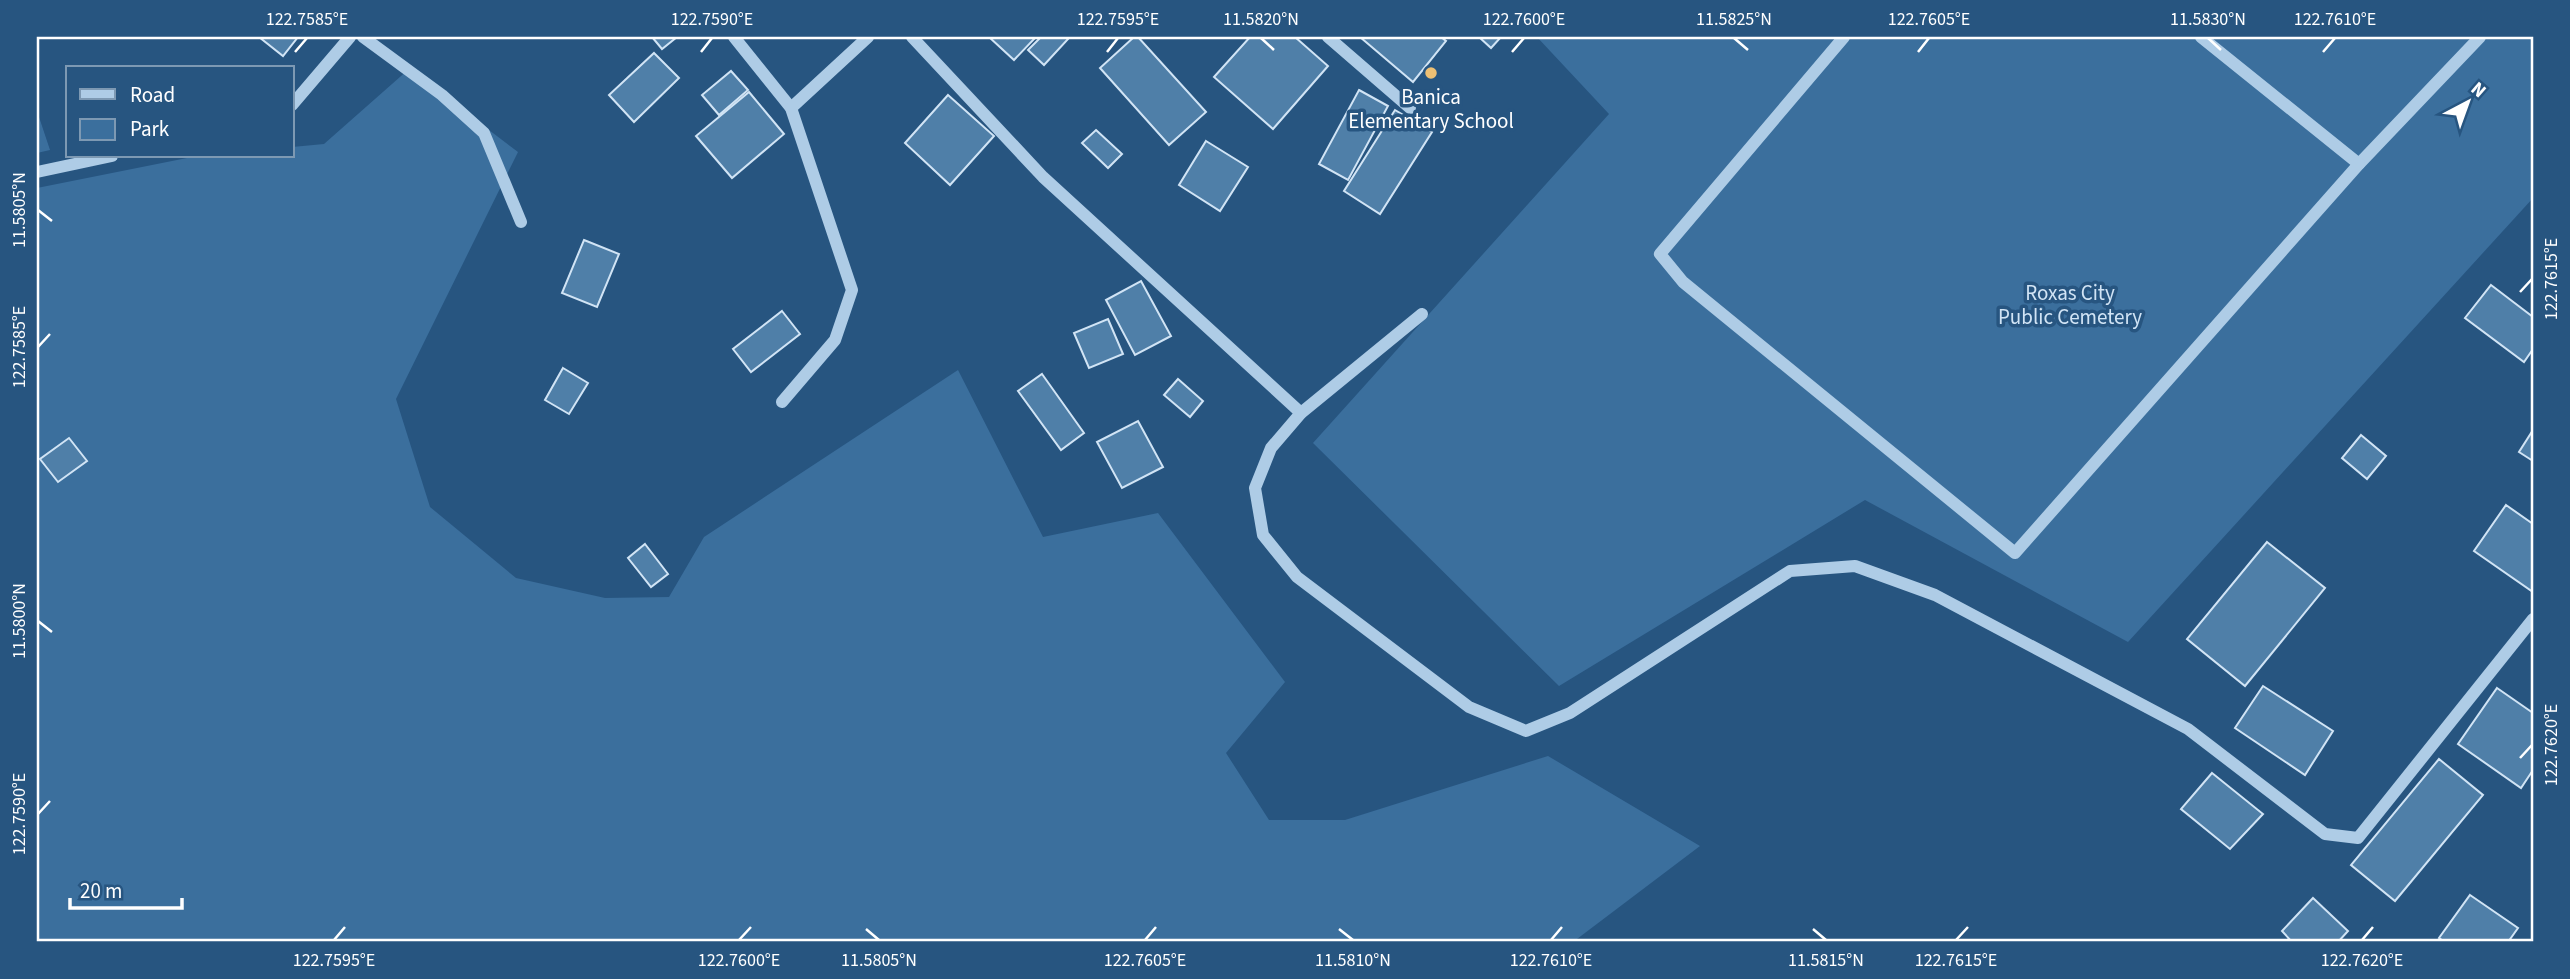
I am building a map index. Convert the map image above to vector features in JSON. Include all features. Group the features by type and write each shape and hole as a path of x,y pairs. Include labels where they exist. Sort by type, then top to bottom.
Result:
{"street":[{"path":"294,103 350,37"},
{"path":"363,37 442,95 484,133 521,222"},
{"path":"734,37 791,108 852,290 835,340 782,402"},
{"path":"791,108 867,37"},
{"path":"912,37 1043,177 1301,413"},
{"path":"1328,37 1410,108"},
{"path":"1844,37 1660,254 1683,282 2015,553 2359,164 2480,37"},
{"path":"2201,37 2359,164"},
{"path":"37,172 103,158"},
{"path":"1422,314 1301,413 1271,447 1255,488 1263,535 1297,577 1469,707 1526,731 1570,713 1790,571 1855,566 1935,595 2188,729 2325,834 2358,838 2533,619"}],"green space":[{"name":"Roxas City Public Cemetery","path":"1537,37 2533,37 2533,198 2128,642 1865,500 1559,686 1313,443 1609,114"},
{"path":"409,69 518,152 396,399 430,507 516,578 605,598 669,597 704,537 958,370 1043,537 1158,513 1285,682 1226,753 1269,820 1345,820 1548,756 1700,846 1573,942 37,942 37,188 187,158 294,158 294,147 324,144"},
{"path":"37,111 50,150 37,153"}],"building":[{"path":"259,37 298,37 283,56"},
{"path":"652,37 677,37 662,49"},
{"path":"989,37 1036,37 1014,60"},
{"path":"1041,37 1069,38 1044,65 1028,50"},
{"path":"1134,37 1138,37 1206,112 1169,145 1100,68"},
{"path":"1250,37 1295,37 1328,66 1273,129 1214,77"},
{"path":"1360,37 1441,37 1446,41 1413,82"},
{"path":"1479,37 1501,37 1491,48"},
{"path":"654,53 679,78 634,122 609,95"},
{"path":"731,71 748,90 719,115 702,95"},
{"path":"1359,90 1388,106 1348,180 1319,164"},
{"path":"749,92 784,134 732,178 696,136"},
{"path":"948,95 994,136 950,185 905,143"},
{"path":"1395,110 1432,132 1380,214 1344,191"},
{"path":"1096,130 1122,154 1108,168 1082,143"},
{"path":"1206,141 1248,167 1220,211 1179,185"},
{"path":"584,240 619,254 597,307 562,293"},
{"path":"1141,281 1171,336 1135,355 1106,300"},
{"path":"2491,285 2533,317 2533,349 2524,362 2465,318"},
{"path":"782,311 800,334 751,372 733,349"},
{"path":"1108,319 1123,354 1089,368 1074,333"},
{"path":"563,368 588,383 569,414 545,400"},
{"path":"1042,374 1084,433 1061,450 1018,391"},
{"path":"1178,379 1203,401 1190,417 1164,395"},
{"path":"1138,421 1163,467 1122,488 1097,442"},
{"path":"2533,430 2533,461 2519,452"},
{"path":"2361,435 2386,456 2367,479 2342,458"},
{"path":"69,438 87,461 58,482 40,459"},
{"path":"2506,505 2533,524 2533,592 2474,551"},
{"path":"2267,542 2325,588 2245,686 2187,639"},
{"path":"645,544 668,574 651,587 628,558"},
{"path":"2263,686 2333,731 2305,775 2235,728"},
{"path":"2497,688 2533,713 2533,770 2521,788 2458,744"},
{"path":"2439,759 2483,795 2395,901 2351,865"},
{"path":"2212,773 2263,814 2230,849 2181,809"},
{"path":"2470,895 2518,928 2508,942 2445,942 2439,938"},
{"path":"2313,898 2348,931 2338,942 2292,942 2282,931"}],"place":[{"name":"Banica Elementary School","path":"1431,73"}]}
